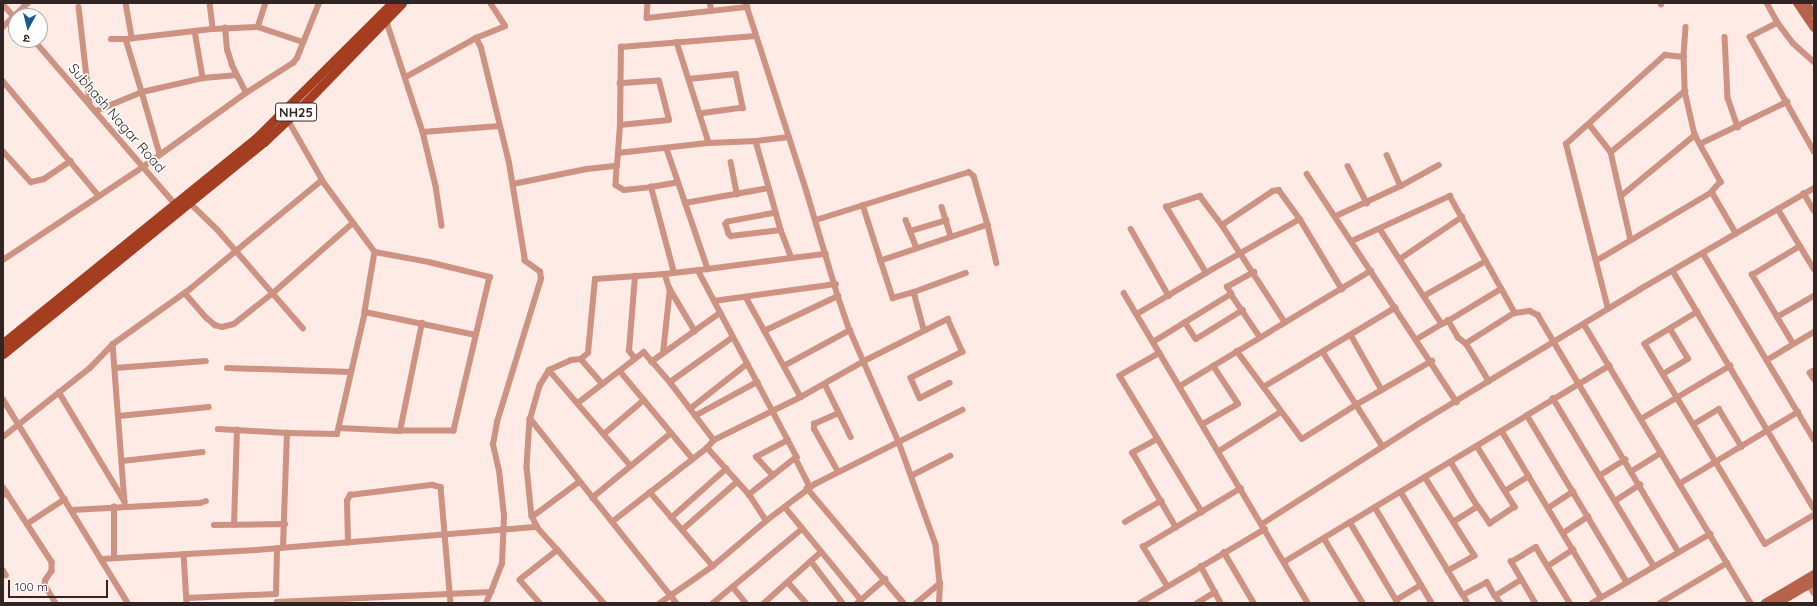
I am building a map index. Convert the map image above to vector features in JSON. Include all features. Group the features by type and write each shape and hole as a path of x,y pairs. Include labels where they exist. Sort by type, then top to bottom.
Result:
{"main road":[{"name":"NH25","path":"3,343 256,138 286,116 392,3"},
{"name":"NH25","path":"3,354 181,212 193,206 402,3"}],"street":[{"path":"126,3 129,38 142,92 160,154"},
{"path":"210,3 213,29"},
{"path":"258,27 266,3"},
{"path":"3,260 143,168 160,154 246,93 293,63 297,58 318,3"},
{"path":"406,77 476,38 505,26 490,3"},
{"path":"648,3 647,18 712,11 746,5 816,220 836,284 838,296 850,330 899,442 936,545 940,584 939,603"},
{"path":"710,3 712,11"},
{"path":"1767,3 1778,23 1793,43 1814,62"},
{"path":"1797,3 1814,28"},
{"path":"1806,3 1814,15"},
{"path":"79,7 90,104"},
{"path":"386,19 423,132 436,186 442,226"},
{"path":"1778,23 1750,37 1814,151"},
{"path":"111,40 224,28 258,27 303,42"},
{"path":"1596,261 1712,192 1721,182 1695,135 1685,91 1684,57 1686,27"},
{"path":"224,28 235,75 246,93"},
{"path":"195,31 203,78"},
{"path":"678,182 624,190 616,185 620,125 621,47 756,36"},
{"path":"476,38 481,48 513,184 525,261 540,272 541,279 497,422 493,445 499,471 506,530 502,564 492,592 486,603"},
{"path":"1725,38 1728,98 1738,127"},
{"path":"678,42 709,143"},
{"name":"Subhash Nagar Road","path":"41,48 143,168 175,203 181,212"},
{"path":"1608,309 1566,144 1665,55 1684,57"},
{"path":"689,79 736,74 743,108 700,114"},
{"path":"96,112 142,92 203,78 235,75"},
{"path":"3,81 99,196"},
{"path":"620,84 659,81 669,120 620,125"},
{"path":"1611,152 1685,91"},
{"path":"1700,144 1738,127 1787,102"},
{"path":"286,116 322,180 375,252 429,262 490,277 454,430 400,431 339,428"},
{"path":"1589,124 1611,152 1631,240"},
{"path":"423,132 499,126"},
{"path":"1621,196 1695,135"},
{"path":"618,153 667,149 709,143 756,141 789,137"},
{"path":"756,141 781,230 792,258"},
{"path":"667,149 708,269"},
{"path":"3,151 32,182 44,179 71,161"},
{"path":"1387,155 1401,186"},
{"path":"731,162 737,194"},
{"path":"1336,216 1401,186 1439,165"},
{"path":"513,184 593,168 617,166"},
{"path":"1348,166 1367,202"},
{"path":"816,220 969,172 974,176 997,263"},
{"path":"1307,174 1395,308 1432,361 1457,402"},
{"path":"3,437 90,368 113,344 185,293 322,180"},
{"path":"650,187 674,273"},
{"path":"685,203 769,188"},
{"path":"1140,603 1264,527 1383,447 1608,309 1814,188"},
{"path":"1222,224 1273,191 1279,190 1300,220 1342,289"},
{"path":"1712,192 1736,233"},
{"path":"1804,193 1814,210"},
{"path":"1206,273 1166,208 1200,196 1222,224 1285,322"},
{"path":"1352,241 1450,196 1515,313"},
{"path":"862,205 882,261 893,298 966,273"},
{"path":"193,206 218,230 302,328"},
{"path":"942,207 951,237"},
{"path":"1778,209 1814,269"},
{"path":"776,213 728,222 726,224 731,236 781,230"},
{"path":"1400,259 1462,217"},
{"path":"906,220 917,248"},
{"path":"911,231 946,220"},
{"path":"1137,314 1300,220"},
{"path":"185,293 215,325 222,327 234,324 273,293 353,223"},
{"path":"882,261 988,225"},
{"path":"1131,229 1168,296"},
{"path":"1380,229 1442,324"},
{"path":"1793,344 1752,275 1800,246"},
{"path":"218,429 337,434 365,312 375,252"},
{"path":"1703,253 1814,439"},
{"path":"604,603 537,527 532,517 527,467 530,419 540,385 548,370 570,360 581,359 588,353 595,279 665,274 826,254"},
{"path":"1424,296 1486,261"},
{"path":"698,270 747,364 774,411 797,456 796,459 809,487 904,603"},
{"path":"1673,270 1814,508"},
{"path":"1180,386 1372,271"},
{"path":"1254,272 1227,287 1260,337"},
{"path":"665,274 670,289 695,331"},
{"path":"635,276 629,351 635,359"},
{"path":"714,301 836,284"},
{"path":"664,353 670,289"},
{"path":"1417,340 1501,289"},
{"path":"914,292 924,330"},
{"path":"1124,293 1308,603"},
{"path":"1153,342 1231,294"},
{"path":"764,330 838,296"},
{"path":"1777,317 1814,296"},
{"path":"746,297 801,397"},
{"path":"1265,386 1351,336 1395,308"},
{"path":"1185,322 1196,339 1243,310"},
{"path":"365,312 476,334"},
{"path":"1466,344 1515,313 1534,312 1632,471 1679,552"},
{"path":"1698,312 1644,344 1694,424 1765,544 1814,515"},
{"path":"651,362 720,313"},
{"path":"612,522 707,448 714,440 774,411 864,361 948,319 963,352 911,378 920,398 949,383"},
{"path":"1448,321 1458,338 1466,344 1489,382"},
{"path":"400,431 422,323"},
{"path":"1584,324 1751,603"},
{"path":"1663,374 1688,359 1670,329"},
{"path":"784,366 850,330"},
{"path":"1767,360 1814,332"},
{"path":"1351,336 1382,390"},
{"path":"670,382 733,337"},
{"path":"113,344 126,504"},
{"path":"1237,351 1265,386 1281,412 1302,440 1356,405 1432,361"},
{"path":"578,403 644,352 651,362 670,382 714,440"},
{"path":"1323,352 1383,447"},
{"path":"1160,353 1120,376 1202,512"},
{"path":"581,359 603,384"},
{"path":"115,368 206,361"},
{"path":"690,409 747,364"},
{"path":"1203,424 1238,404 1213,366"},
{"path":"1284,562 1502,431 1553,398 1609,366"},
{"path":"1641,419 1730,366"},
{"path":"227,368 351,372"},
{"path":"548,370 631,466"},
{"path":"1814,370 1810,373 1814,379"},
{"path":"620,371 693,458"},
{"path":"695,416 757,382"},
{"path":"825,384 851,436"},
{"path":"59,392 126,504"},
{"path":"1553,398 1654,566"},
{"path":"3,399 128,603"},
{"path":"604,434 644,400"},
{"path":"120,416 209,407"},
{"path":"1694,424 1719,409 1742,446"},
{"path":"660,603 712,566 809,487 962,410"},
{"path":"1219,452 1281,412"},
{"path":"1679,484 1798,412"},
{"path":"838,472 814,429 814,424 839,413"},
{"path":"1527,415 1627,582"},
{"path":"530,419 676,603"},
{"path":"234,525 237,430"},
{"path":"1502,431 1601,598"},
{"path":"283,547 287,433"},
{"path":"592,498 671,433"},
{"path":"1158,439 1133,453 1176,527"},
{"path":"773,476 756,457 788,440"},
{"path":"1451,462 1490,524 1516,507 1477,446"},
{"path":"707,448 749,494 766,521"},
{"path":"122,461 202,452"},
{"path":"1632,471 1661,453"},
{"path":"911,476 950,456"},
{"path":"749,494 796,459"},
{"path":"1599,476 1625,460"},
{"path":"671,518 726,470"},
{"path":"1505,491 1529,476"},
{"path":"1425,477 1475,556 1448,571"},
{"path":"532,517 579,482"},
{"path":"682,530 737,482"},
{"path":"348,543 347,501 350,495 432,484 441,487 451,603"},
{"path":"1615,501 1640,485"},
{"path":"3,487 5,495 27,524 52,562 52,571 46,580 45,585 56,603"},
{"path":"1167,586 1143,547 1241,488"},
{"path":"650,492 712,566"},
{"path":"1401,492 1467,603"},
{"path":"1548,508 1573,492"},
{"path":"27,524 65,499"},
{"path":"72,510 114,507 126,504 200,503 206,501"},
{"path":"1125,522 1161,501"},
{"path":"114,507 114,558"},
{"path":"785,507 860,602 885,579"},
{"path":"1375,507 1432,603"},
{"path":"1454,522 1478,507"},
{"path":"1563,533 1588,518"},
{"path":"1350,522 1397,602 1421,586"},
{"path":"214,525 285,524"},
{"path":"102,559 277,549 283,547 537,527"},
{"path":"713,603 802,529"},
{"path":"1592,603 1710,534"},
{"path":"1324,538 1363,603"},
{"path":"1535,603 1511,562 1536,547 1570,603"},
{"path":"277,549 277,603 346,601 492,592"},
{"path":"540,603 520,580 558,550"},
{"path":"1548,566 1573,550"},
{"path":"765,602 821,552"},
{"path":"1224,552 1254,603"},
{"path":"184,554 187,601 235,600 276,594"},
{"path":"811,561 844,603"},
{"path":"1660,603 1727,563"},
{"path":"1201,566 1221,603"},
{"path":"1765,603 1814,574"},
{"path":"1495,596 1521,580"},
{"path":"788,582 806,603"},
{"path":"1462,595 1487,582 1500,603"},
{"path":"1778,603 1811,583 1814,593"},
{"path":"917,603 940,584"},
{"path":"733,587 746,603"},
{"path":"1197,603 1215,592"}]}
